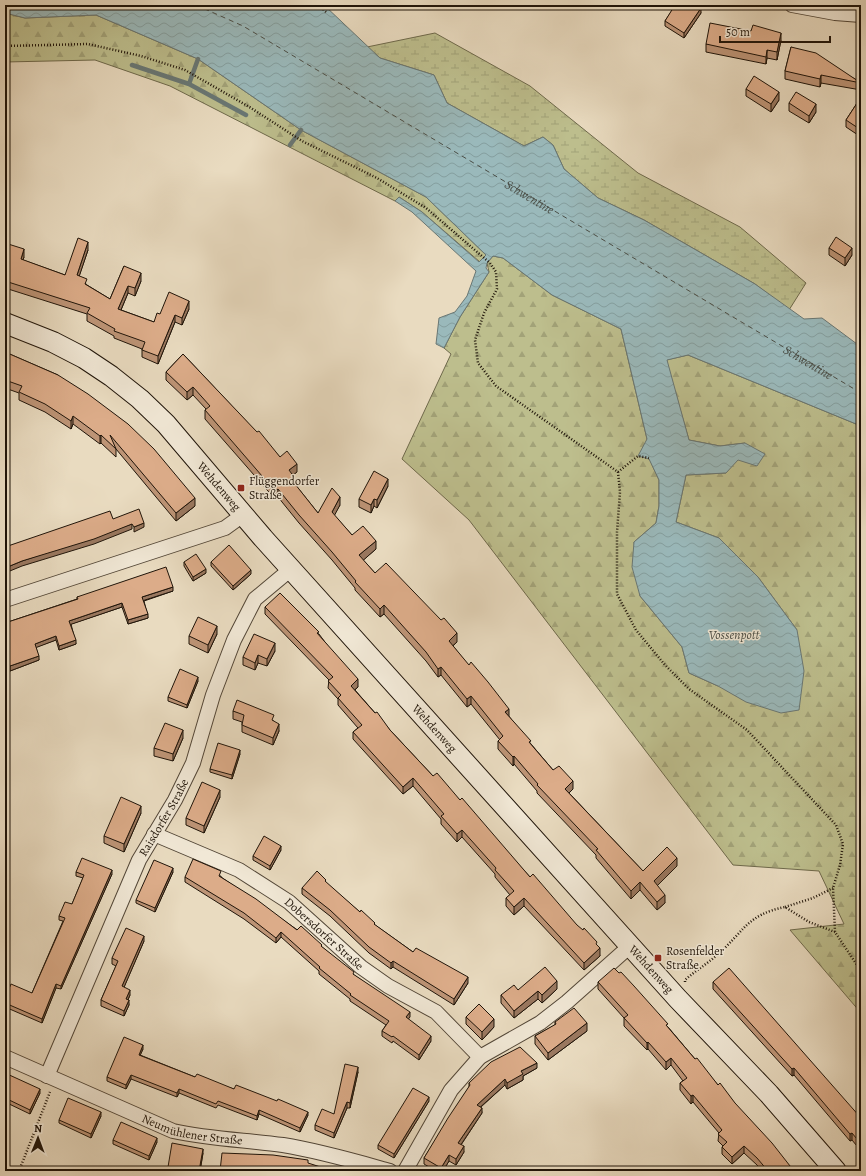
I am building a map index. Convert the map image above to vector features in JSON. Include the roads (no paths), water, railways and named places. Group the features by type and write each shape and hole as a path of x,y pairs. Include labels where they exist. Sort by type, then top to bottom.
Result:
{"main road":[{"name":"Wehdenweg","path":"5,323 53,342 84,358 111,376 140,399 166,424 291,569 678,999 769,1094 836,1171"}],"street":[{"path":"792,5 835,13 861,15"},
{"path":"5,600 225,528 243,515"},
{"name":"Raisdorfer Straße","path":"51,1077 117,910 139,860 175,800 193,763 212,695 234,640 255,600 291,569"},
{"name":"Dobersdorfer Straße","path":"154,834 239,870 284,898 361,967 388,986 436,1012 480,1057"},
{"path":"405,1171 451,1090 480,1057 540,1023 567,1002 630,946"},
{"name":"Neumühlener Straße","path":"5,1057 173,1130 200,1137 282,1145 328,1153 390,1171"}],"water":[{"path":"5,5 324,5 380,58 434,75 447,103 524,146 543,137 553,145 564,169 598,198 644,220 755,284 804,319 822,318 861,347 861,426 688,355 667,360 689,440 720,446 745,443 765,454 757,466 738,460 726,473 686,475 676,522 719,538 758,577 797,630 804,671 799,710 781,713 746,702 718,686 689,673 682,647 640,596 632,567 634,542 656,523 659,506 659,480 649,459 638,456 647,439 621,329 552,295 503,258 493,256 487,263 486,268 489,272 460,317 444,348 436,344 439,318 455,312 467,296 476,271 412,212 395,201 399,197 422,212 479,262 486,255 426,197 301,130 198,59 96,15 25,18 5,13"}],"waterway":[{"path":"189,84 198,59"},
{"path":"132,65 189,84 246,115"},
{"path":"290,145 301,130"}],"place":[{"name":"Flüggendorfer Straße","path":"241,488"},
{"name":"Rosenfelder Straße","path":"658,958"}],"water label":[{"name":"Schwentine","path":"530,196"},
{"name":"Schwentine","path":"809,362"},
{"name":"Vossenpott","path":"734,634"}]}
